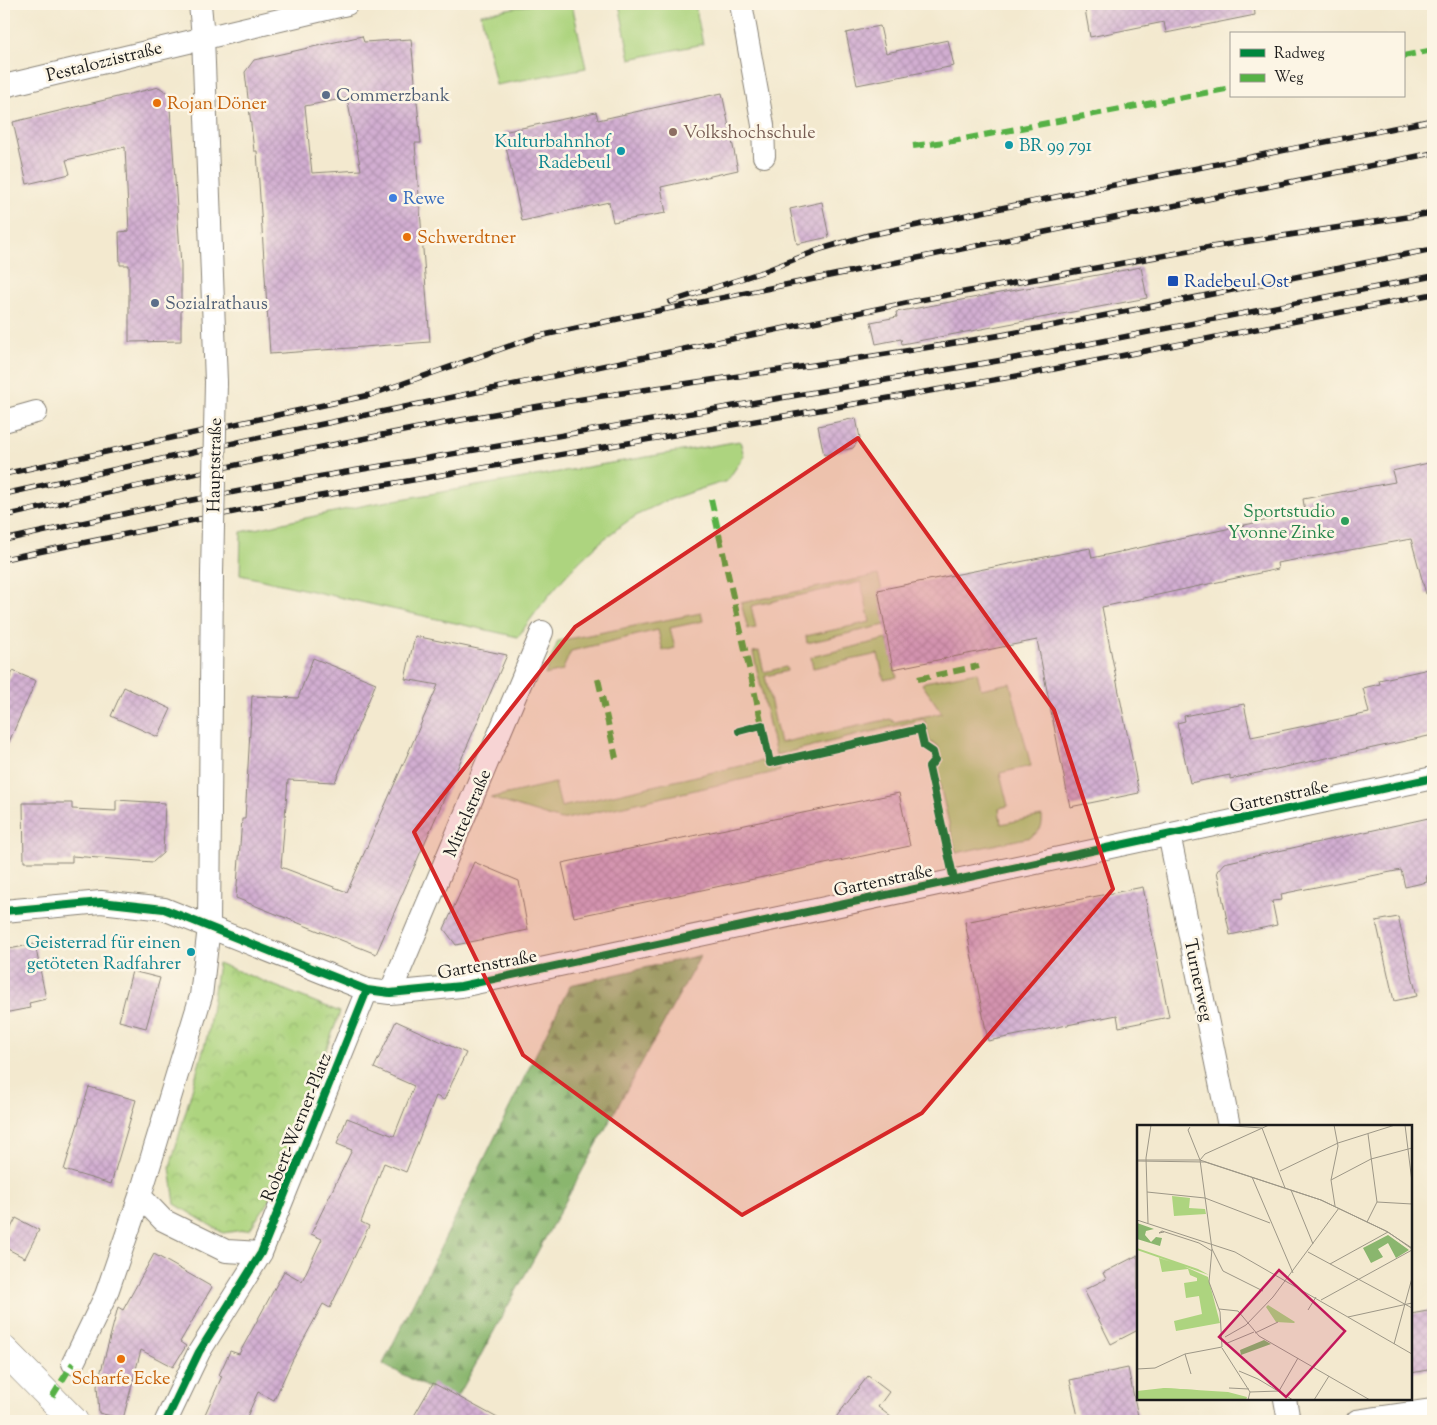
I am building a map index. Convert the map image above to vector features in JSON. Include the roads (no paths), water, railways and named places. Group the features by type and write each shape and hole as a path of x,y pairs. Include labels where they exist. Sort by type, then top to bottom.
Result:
{"street":[{"name":"Hauptstraße","path":"200,4 203,36 216,382 208,928"},
{"name":"Pestalozzistraße","path":"4,86 203,36 347,4"},
{"path":"741,4 763,125 764,156"},
{"path":"4,420 36,412"},
{"name":"Mittelstraße","path":"390,993 542,632"},
{"name":"Gartenstraße","path":"367,990 390,993 461,986 1433,778"},
{"name":"Turnerweg","path":"1169,834 1229,1125"},
{"path":"4,911 101,902 164,909 367,990"},
{"path":"73,1363 106,1295 140,1196 201,996 208,928"},
{"name":"Robert-Werner-Platz","path":"166,1421 199,1352 260,1253 367,990"},
{"path":"140,1196 163,1220 226,1251 260,1253"},
{"path":"4,1350 74,1421"},
{"path":"1285,1400 1289,1421"},
{"path":"1357,1421 1433,1410"}],"railway":[{"path":"670,302 765,271 821,249 869,235 1433,120"},
{"path":"4,474 370,395 535,337 1433,153"},
{"path":"4,494 270,435 920,300 1211,247 1433,213"},
{"path":"4,516 215,469 428,426 570,401 836,362 996,336 1160,305 1433,249"},
{"path":"4,540 151,508 276,484 1032,355 1433,276"},
{"path":"4,559 268,505 1034,373 1433,294"}],"place":[{"name":"Commerzbank","path":"326,95"},
{"name":"Rojan Döner","path":"157,103"},
{"name":"Volkshochschule","path":"673,132"},
{"name":"BR 99 791","path":"1009,145"},
{"name":"Kulturbahnhof Radebeul","path":"621,151"},
{"name":"Rewe","path":"393,198"},
{"name":"Schwerdtner","path":"407,237"},
{"name":"Radebeul Ost","path":"1173,281"},
{"name":"Sozialrathaus","path":"155,303"},
{"name":"Sportstudio Yvonne Zinke","path":"1345,521"},
{"name":"Geisterrad für einen getöteten Radfahrer","path":"191,952"},
{"name":"Scharfe Ecke","path":"121,1359"}]}
